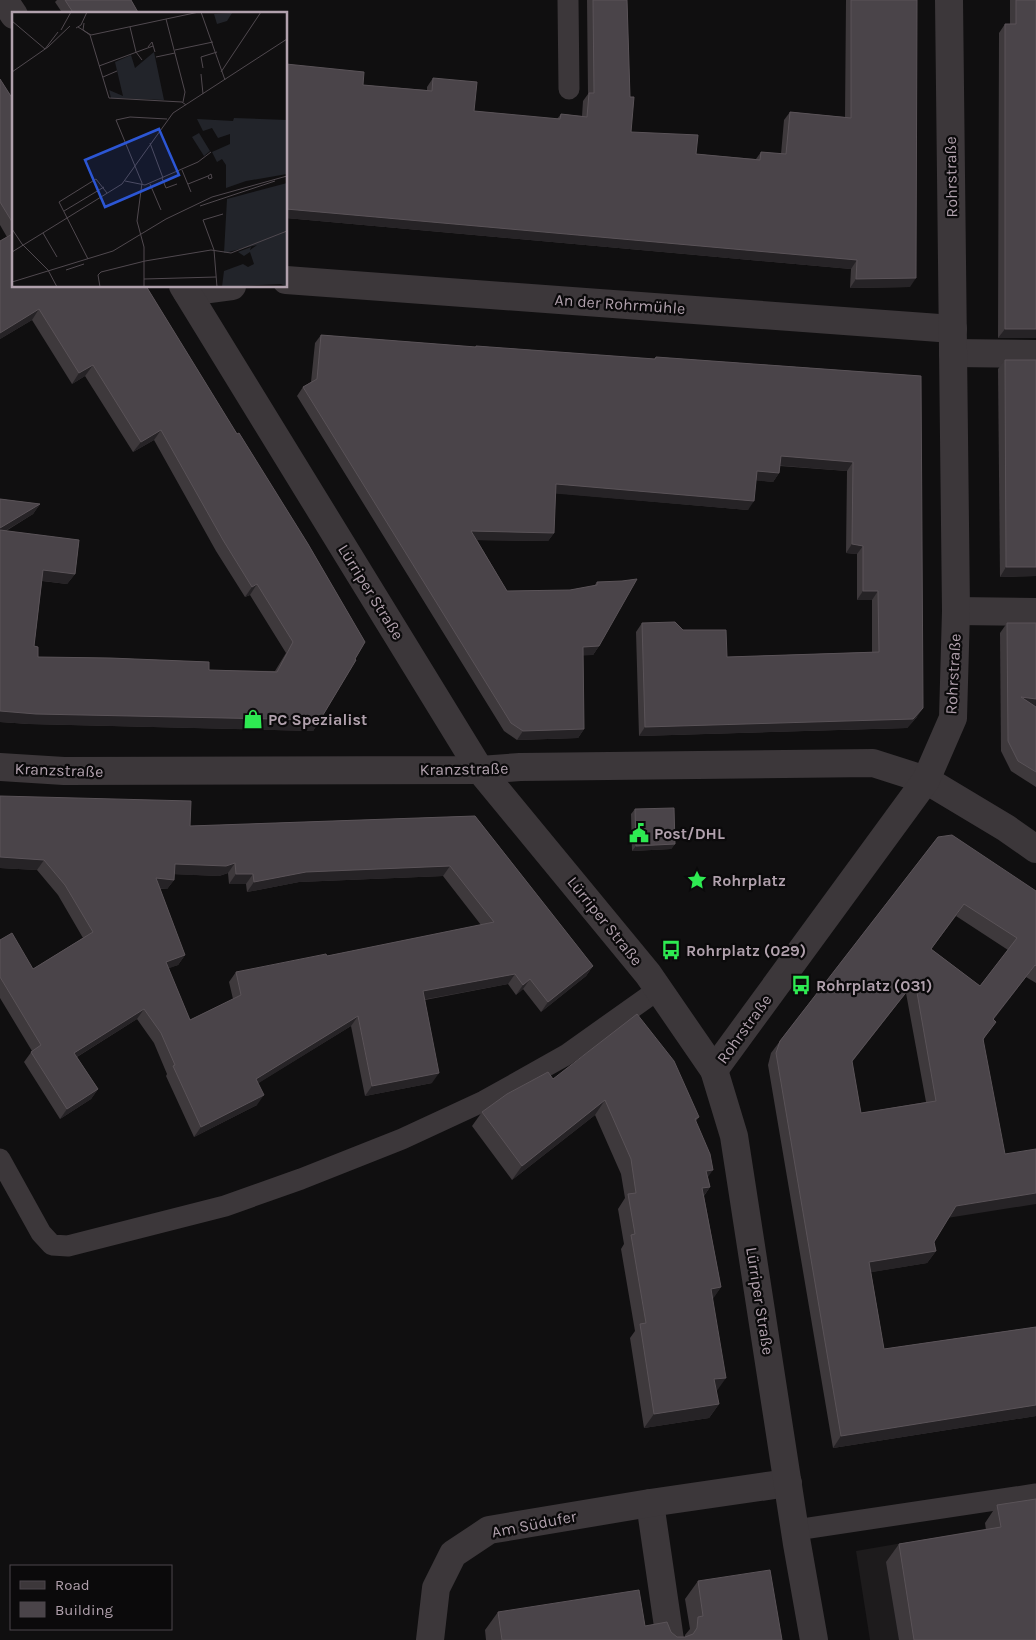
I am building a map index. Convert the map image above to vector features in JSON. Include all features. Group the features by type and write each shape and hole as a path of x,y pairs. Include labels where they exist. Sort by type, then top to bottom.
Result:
{"street":[{"path":"4,0 12,12"},
{"name":"Rohrstraße","path":"714,1070 926,780 953,718 956,611 949,0"},
{"name":"An der Rohrmühle","path":"288,280 953,341"},
{"path":"185,289 201,288"},
{"name":"Lürriper Straße","path":"185,289 480,770 659,989 714,1070 734,1136 797,1544 814,1640"},
{"path":"953,341 1036,354"},
{"path":"956,611 1036,612"},
{"name":"Kranzstraße","path":"0,767 64,771 480,770 520,767 873,763 926,780 1006,828 1036,849"},
{"name":"Am Südufer","path":"430,1640 436,1588 453,1554 489,1530 650,1503 788,1483"},
{"path":"650,1503 670,1640"}],"lane":[{"path":"568,0 569,89"},
{"path":"0,1159 41,1233 52,1245 68,1246 225,1206 301,1179 402,1139 484,1101 566,1055 659,989"},
{"path":"796,1530 1036,1494"}],"shaded area":[{"path":"1036,1520 1036,1640 870,1640 856,1551"}],"building":[{"path":"65,0 131,0 138,12 73,12"},
{"path":"593,0 627,0 630,97 634,97 631,132 698,135 696,154 760,160 761,152 786,154 790,112 851,118 851,0 917,0 916,278 856,279 857,260 288,209 288,64 364,72 363,85 432,91 433,78 477,82 474,111 560,119 561,114 587,117 589,93 594,93"},
{"path":"1016,0 1036,0 1036,329 1005,329 1005,24 1016,24"},
{"path":"0,79 12,98 12,222 0,202"},
{"path":"12,234 12,288 147,288 237,434 239,433 308,544 365,642 320,720 36,714 0,711 0,530 79,540 75,574 43,570 34,646 38,647 38,657 209,662 209,670 277,672 293,642 257,584 252,587 223,540 161,430 141,442 93,365 79,373 39,309 0,333 0,241"},
{"path":"321,335 921,376 923,708 913,719 645,727 642,623 675,622 683,630 726,630 727,657 879,652 878,591 863,591 863,546 852,544 853,462 781,456 779,473 757,471 754,501 556,484 554,533 471,531 507,591 570,590 597,585 597,582 637,579 599,646 583,647 584,729 523,731 511,723 303,387 317,379"},
{"path":"1005,360 1036,360 1036,567 1006,567"},
{"path":"0,499 40,504 0,528"},
{"path":"1007,623 1036,623 1036,699 1021,697 1036,707 1036,772 1018,761 1008,741"},
{"path":"0,796 191,801 190,826 475,816 593,966 548,1002 530,979 523,985 515,974 423,991 439,1073 372,1086 358,1016 256,1079 264,1095 201,1127 173,1066 175,1065 161,1033 144,1009 74,1053 98,1089 67,1109 31,1052 41,1045 0,977 0,940 12,933 33,969 93,932 65,885 44,860 0,857","holes":["235,863 236,874 253,874 254,882 306,872 450,866 494,922 327,956 326,954 236,972 241,995 190,1020 166,962 185,955 156,878 174,880 175,864 226,866"]},
{"path":"674,808 675,844 636,846 635,809"},
{"path":"952,835 1036,891 1036,966 993,1019 996,1022 983,1039 1005,1154 1036,1149 1036,1193 956,1206 934,1242 936,1251 869,1262 884,1349 1036,1327 1036,1405 841,1436 776,1053 780,1041 938,837","holes":["964,904 1017,938 980,986 931,949","915,981 936,1101 861,1113 852,1061"]},
{"path":"637,1014 674,1061 699,1117 695,1119 710,1154 713,1170 706,1171 710,1187 702,1188 721,1287 711,1289 726,1378 714,1379 719,1404 654,1414 640,1324 646,1323 631,1235 635,1234 628,1194 636,1193 631,1159 605,1100 522,1166 482,1112 507,1094 548,1072 553,1079"},
{"path":"1036,1499 1036,1640 914,1640 899,1544 1001,1527 997,1505"},
{"path":"770,1570 782,1640 502,1640 498,1612 639,1590 645,1626 667,1622 671,1632 677,1637 685,1637 693,1634 697,1628 698,1617 703,1616 698,1581"}],"place":[{"name":"PC Spezialist","path":"253,719"},
{"name":"Post/DHL","path":"639,833"},
{"name":"Rohrplatz","path":"697,880"},
{"name":"Rohrplatz (029)","path":"671,950"},
{"name":"Rohrplatz (031)","path":"801,985"}]}
